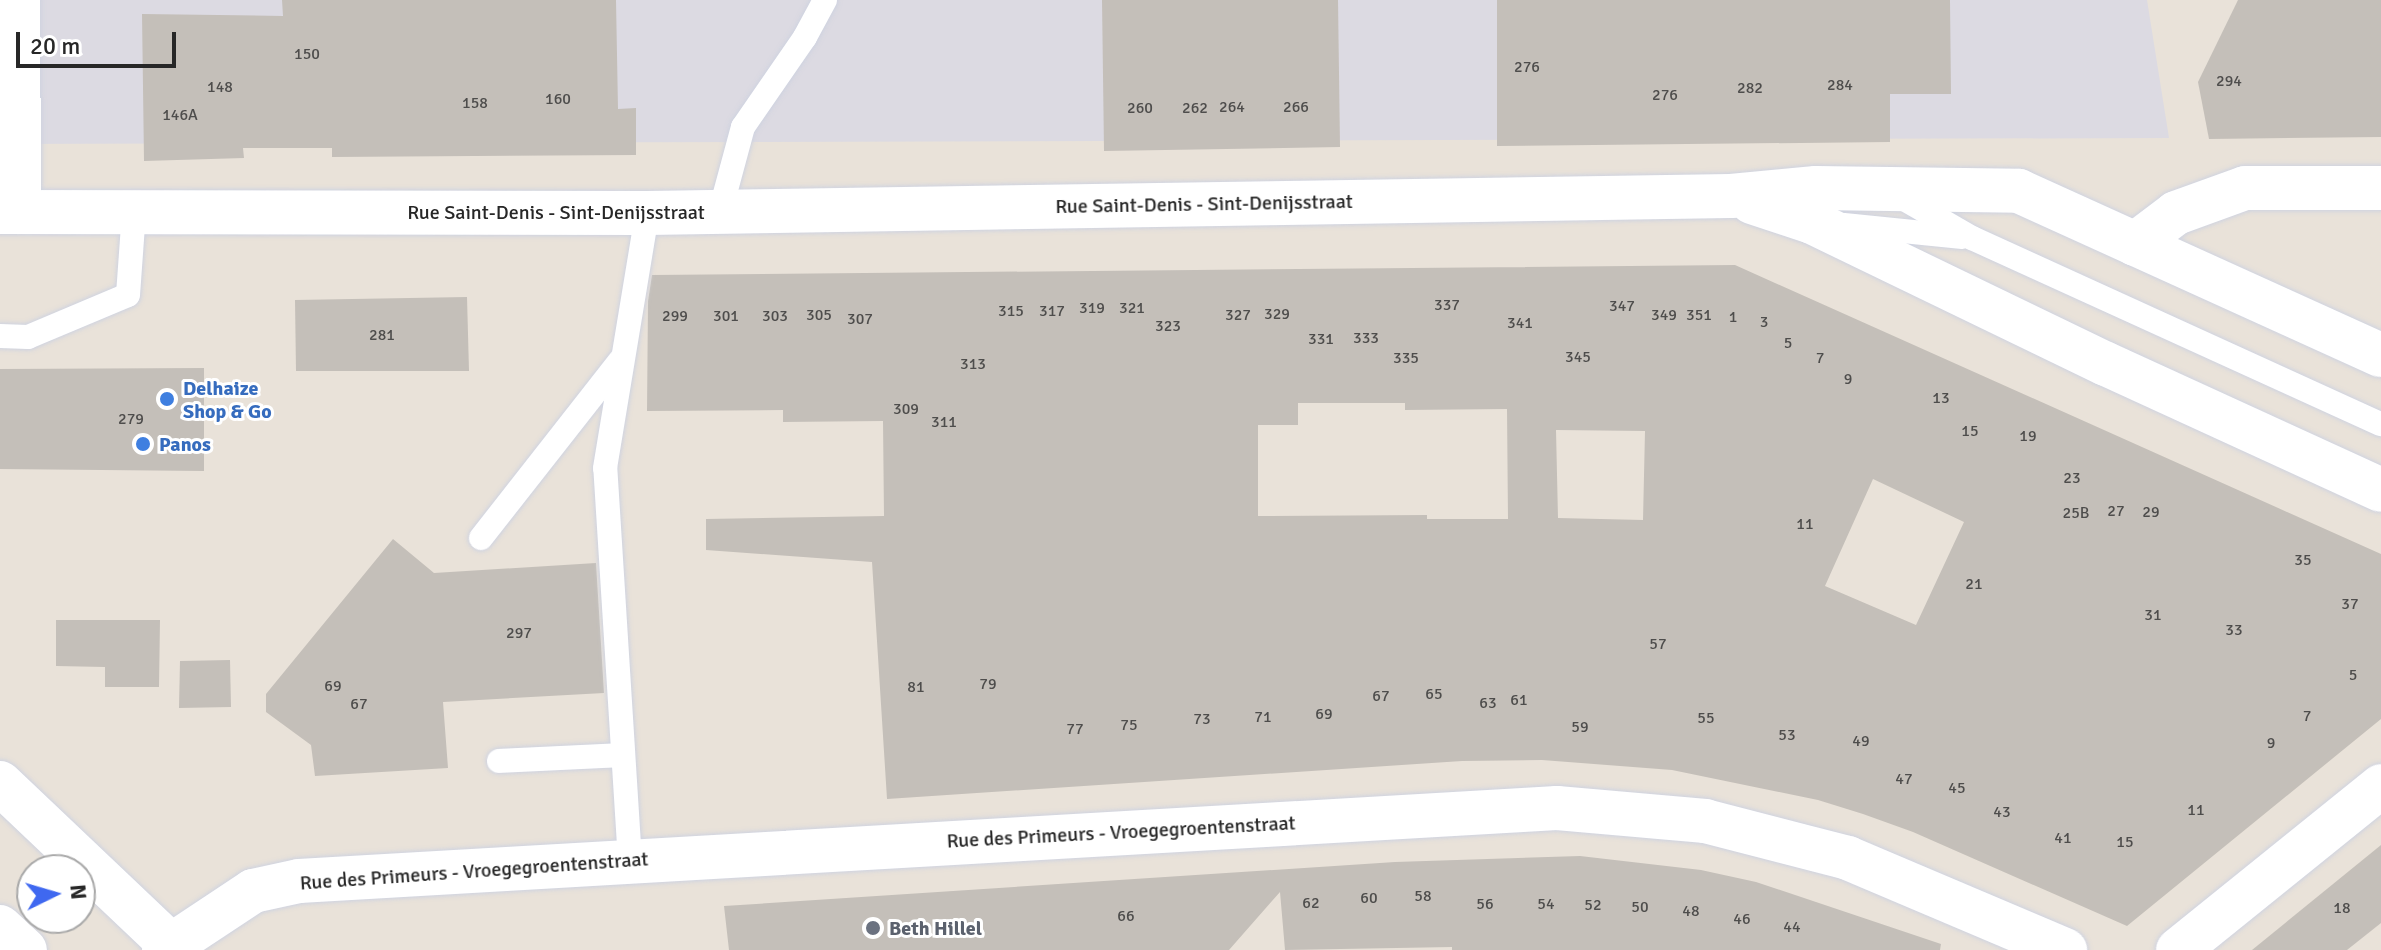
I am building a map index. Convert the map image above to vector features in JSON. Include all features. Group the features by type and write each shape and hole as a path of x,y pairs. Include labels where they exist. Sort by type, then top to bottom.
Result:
{"main road":[{"path":"10,212 18,0"},
{"name":"Rue Saint-Denis - Sint-Denijsstraat","path":"10,212 647,213 1731,196 1816,188 2019,191 2381,355"},
{"path":"2135,244 2176,213 2245,188 2381,188"},
{"path":"1731,196 1812,222 2106,364 2381,490"},
{"path":"0,783 170,948"},
{"path":"2178,950 2381,786"},
{"name":"Rue des Primeurs - Vroegegroentenstraat","path":"170,948 253,891 299,881 1557,808 1705,821 1848,858 2065,950"},
{"path":"0,927 25,950"}],"lane":[{"path":"720,212 743,127 805,37 825,0"},
{"path":"1890,191 1972,238 2381,424"},
{"path":"0,336 28,337 128,295 134,212"},
{"path":"630,861 605,468 647,213"},
{"path":"1812,222 1972,238"},
{"path":"481,538 621,359"},
{"path":"499,761 622,755"}],"shaded area":[{"path":"0,0 2147,0 2169,138 0,144"}],"building":[{"path":"282,0 616,0 618,109 636,108 636,155 332,157 332,148 243,148 244,158 144,161 142,14 283,16"},
{"path":"1102,0 1338,0 1340,147 1104,151"},
{"path":"1497,0 1950,0 1951,94 1890,94 1890,142 1497,146"},
{"path":"2238,0 2381,0 2381,137 2209,139 2198,82"},
{"path":"1735,265 2381,554 2381,719 2127,926 1913,832 1863,814 1818,800 1672,770 1542,760 1462,761 887,799 872,562 706,550 706,519 884,516 883,421 783,422 783,410 647,411 648,301 652,275","holes":["1298,403 1405,403 1405,410 1507,409 1508,519 1427,519 1427,515 1258,516 1258,425 1298,425","1556,430 1645,431 1643,520 1558,518","1873,479 1964,522 1916,625 1825,586"]},
{"path":"467,297 469,371 296,371 295,300"},
{"path":"204,368 204,471 0,469 0,369"},
{"path":"393,539 434,573 596,563 604,693 443,702 448,768 315,776 311,745 266,712 266,694"},
{"path":"56,620 160,620 159,687 105,687 105,667 56,666"},
{"path":"230,660 231,707 179,708 180,661"},
{"path":"2381,845 2381,923 2347,950 2252,950"},
{"path":"1580,856 1701,870 1756,882 1941,944 1940,950 1452,950 1452,947 1285,950 1280,892 1229,950 729,950 724,906 1395,862"}],"place":[{"name":"Delhaize Shop & Go","path":"167,399"},
{"name":"Panos","path":"143,444"},
{"name":"Beth Hillel","path":"873,928"}]}
